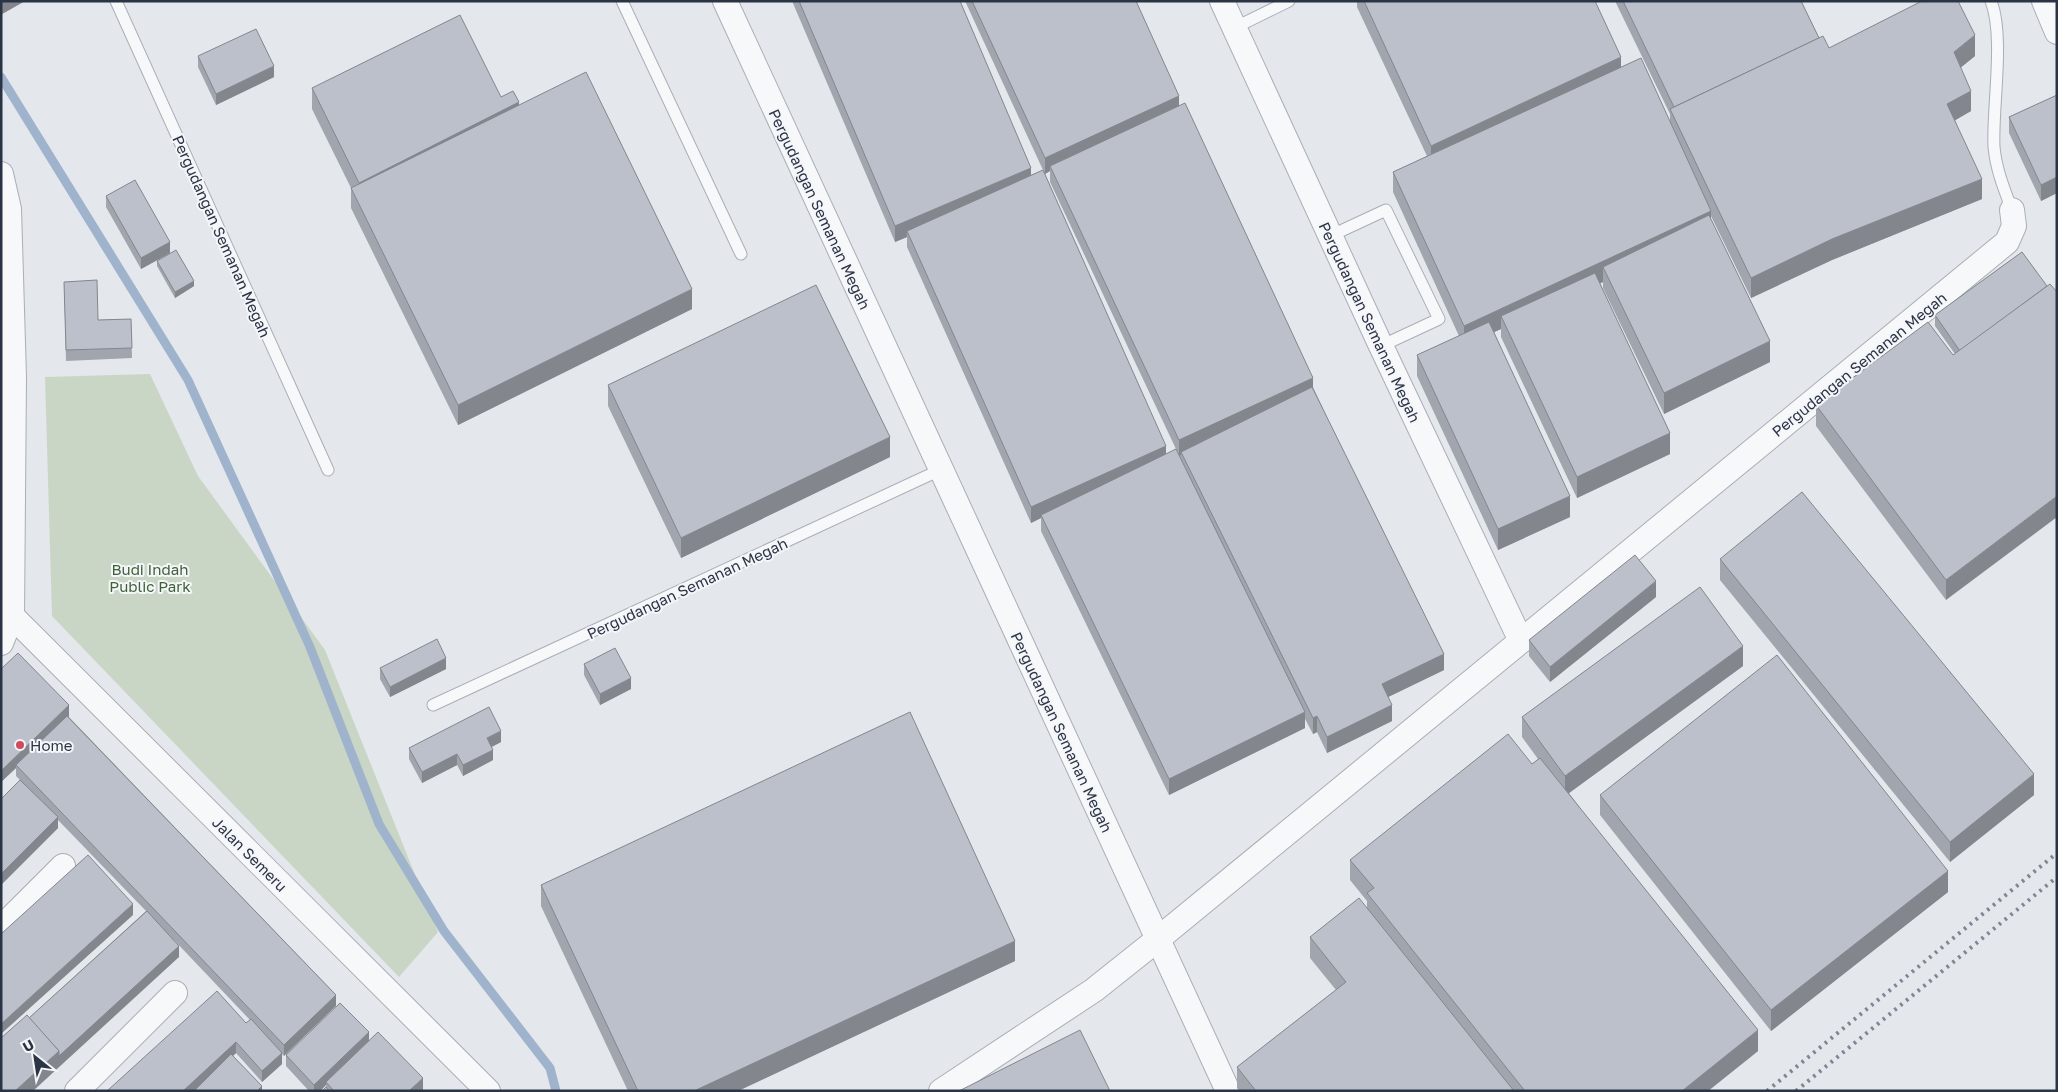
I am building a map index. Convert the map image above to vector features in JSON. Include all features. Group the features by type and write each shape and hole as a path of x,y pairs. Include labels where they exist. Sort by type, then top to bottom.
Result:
{"street":[{"name":"Pergudangan Semanan Megah","path":"725,1 1228,1091"},
{"name":"Pergudangan Semanan Megah","path":"1222,1 1380,346 1521,641"},
{"path":"2044,1 2057,32"},
{"path":"1,174 9,209 8,378 12,616 1,643"},
{"name":"Pergudangan Semanan Megah","path":"941,1091 1094,990 2007,242 2014,226 2012,210"},
{"name":"Jalan Semeru","path":"12,616 488,1091"},
{"path":"1,928 64,866"},
{"path":"77,1091 175,993"}],"lane":[{"name":"Pergudangan Semanan Megah","path":"116,1 328,470"},
{"path":"622,1 741,254"},
{"path":"1234,28 1289,1"},
{"name":"Pergudangan Semanan Megah","path":"1991,1 1996,36 1994,147 1999,176 2012,210"},
{"path":"1330,236 1386,210 1438,319 1380,346"},
{"name":"Pergudangan Semanan Megah","path":"434,705 940,470"}],"green space":[{"name":"Budi Indah Public Park","path":"150,374 198,476 325,650 438,932 399,977 52,616 45,377"}],"building":[{"path":"799,1 960,1 1031,168 895,226"},
{"path":"972,1 1136,1 1179,96 1045,158"},
{"path":"1364,1 1595,1 1621,57 1431,146"},
{"path":"1623,1 1801,1 1819,38 1674,107"},
{"path":"1922,1 1958,1 1975,35 1954,52 1971,91 1947,104 1982,179 1832,239 1751,278 1670,109 1823,36 1829,48"},
{"path":"460,15 501,97 513,91 519,102 359,183 312,88"},
{"path":"256,29 274,66 216,94 198,56"},
{"path":"1641,58 1711,211 1464,326 1393,172"},
{"path":"586,72 692,289 458,405 351,188"},
{"path":"2057,95 2057,177 2041,185 2009,117"},
{"path":"1185,103 1313,378 1179,440 1050,166"},
{"path":"1043,170 1166,446 1031,507 907,231"},
{"path":"135,180 170,242 141,258 106,196"},
{"path":"1709,215 1770,341 1664,393 1603,267"},
{"path":"176,250 194,281 175,292 157,261"},
{"path":"2022,252 2047,286 1960,351 1935,315"},
{"path":"1595,273 1670,433 1577,477 1501,316"},
{"path":"97,280 98,320 131,319 132,348 66,350 64,282"},
{"path":"2050,284 2057,292 2057,496 1946,580 1816,405 1928,322 1953,355"},
{"path":"816,285 890,437 681,538 608,385"},
{"path":"1489,322 1570,496 1498,529 1417,355"},
{"path":"1312,387 1444,654 1382,684 1392,705 1327,737 1317,716 1313,718 1181,452"},
{"path":"1176,449 1305,712 1169,779 1041,515"},
{"path":"1802,492 2034,774 1950,842 1720,559"},
{"path":"1635,555 1656,581 1550,667 1529,640"},
{"path":"1700,587 1743,646 1565,776 1522,717"},
{"path":"437,639 446,658 390,687 380,668"},
{"path":"615,648 631,678 600,694 584,664"},
{"name":"Home","path":"18,653 69,705 1,771 1,669"},
{"path":"1777,655 1948,871 1771,1010 1600,795"},
{"path":"489,707 501,731 487,738 493,750 463,765 457,754 422,772 409,748"},
{"path":"910,712 1015,941 694,1091 638,1091 541,885"},
{"path":"67,716 336,995 284,1045 16,765"},
{"path":"1508,734 1532,764 1540,758 1758,1030 1682,1091 1525,1091 1367,893 1374,888 1350,860"},
{"path":"20,780 58,817 1,874 1,799"},
{"path":"88,855 133,904 1,1024 1,934"},
{"path":"1359,898 1514,1091 1256,1091 1237,1067 1346,982 1310,937"},
{"path":"147,911 179,946 59,1056 59,1051 29,1018"},
{"path":"217,991 246,1023 251,1019 282,1053 262,1071 236,1042 183,1091 107,1091"},
{"path":"340,1003 369,1032 314,1085 286,1055"},
{"path":"27,1015 59,1051 15,1091 1,1091 1,1038"},
{"path":"1080,1030 1110,1091 959,1091"},
{"path":"378,1032 423,1078 409,1091 334,1091 326,1082"},
{"path":"231,1054 262,1086 257,1091 194,1091"}],"waterway":[{"path":"1,77 188,380 310,647 379,824 444,931 550,1068 556,1091"}],"railway":[{"path":"1767,1091 2057,853"},
{"path":"1796,1091 2057,877"}],"place":[{"name":"Home","path":"20,745"}]}
